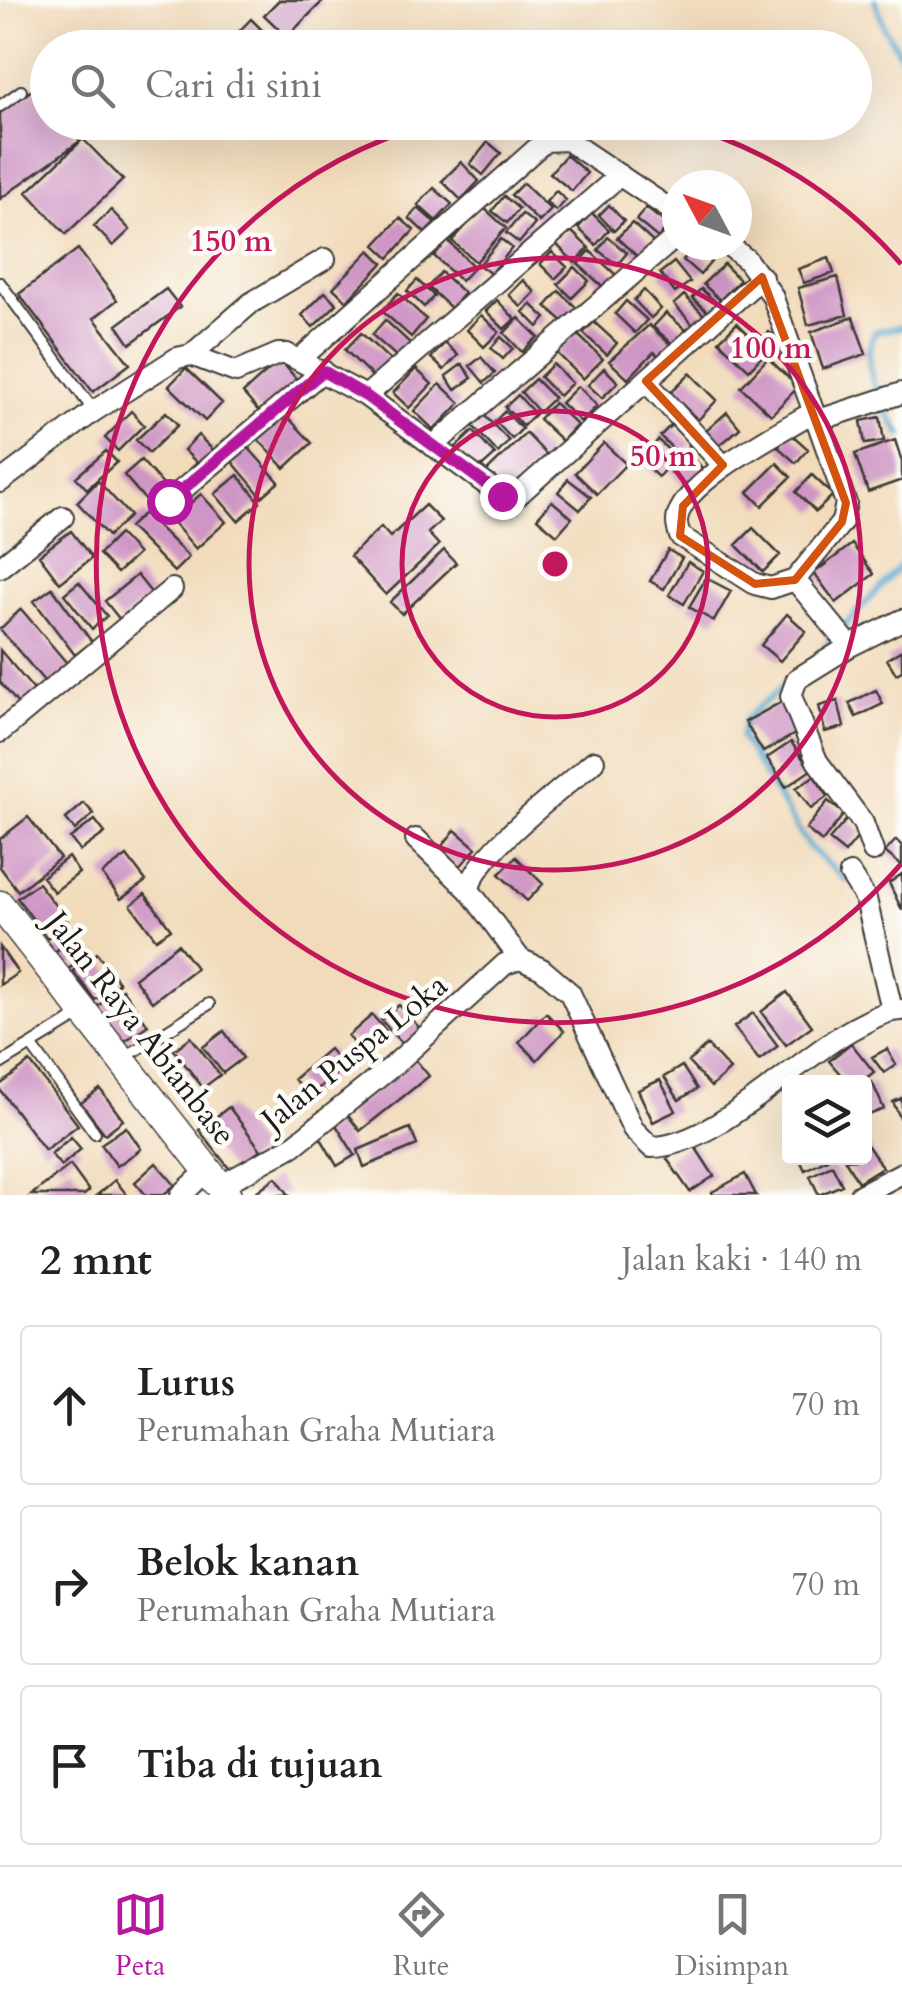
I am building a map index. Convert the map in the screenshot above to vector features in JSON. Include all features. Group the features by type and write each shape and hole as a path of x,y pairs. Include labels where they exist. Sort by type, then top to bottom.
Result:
{"main road":[{"name":"Jalan Raya Abianbase","path":"3,914 218,1184"}],"street":[{"path":"300,358 548,140"},
{"path":"567,140 662,204"},
{"path":"366,396 620,175"},
{"path":"432,446 662,249"},
{"path":"0,482 94,411 177,358 192,355 251,303 325,260"},
{"path":"744,260 762,277 782,317 815,416 846,503 845,513 796,580 772,588 755,584 680,536 676,521 682,506 723,465 815,416 890,397"},
{"path":"192,355 236,372 278,354 300,358 366,396 510,498 518,495 762,277"},
{"path":"169,501 323,371"},
{"path":"646,381 723,465"},
{"path":"0,567 63,517"},
{"path":"796,580 850,646"},
{"path":"0,732 172,589"},
{"path":"874,851 863,823 817,762 791,696 797,679 902,620"},
{"path":"469,890 470,880 485,858 594,761"},
{"path":"416,839 469,890 520,959 542,970 570,993 633,1129 651,1147 671,1147 726,1118 848,1031 897,1010 866,898 850,874"},
{"name":"Jalan Puspa Loka","path":"181,1195 218,1184 292,1146 394,1065 504,964 520,959"},
{"path":"860,1195 902,1173"}],"lane":[{"path":"0,106 20,91"},
{"path":"0,283 94,411"},
{"path":"122,1059 209,1004"},
{"path":"0,1064 84,1012"},
{"path":"31,1045 95,1133"}],"highlighted area":[{"path":"762,277 846,503 842,522 795,580 755,584 680,536 683,506 723,465 646,381"}],"building":[{"path":"279,0 324,0 294,30 280,30 264,15"},
{"path":"251,19 262,30 240,30"},
{"path":"30,91 30,140 80,141 0,199 0,113"},
{"path":"82,140 123,180 66,234 27,192"},
{"path":"488,142 501,153 483,175 470,164"},
{"path":"566,155 587,173 572,191 550,173"},
{"path":"461,162 479,181 461,200 442,181"},
{"path":"523,183 551,210 539,222 511,195"},
{"path":"434,188 452,204 436,221 418,205"},
{"path":"556,191 566,200 556,211 546,202"},
{"path":"504,196 519,209 507,223 492,211"},
{"path":"609,205 624,221 614,231 599,215"},
{"path":"483,207 506,228 476,262 452,241"},
{"path":"418,208 435,223 425,233 409,218"},
{"path":"646,208 662,220 662,233 658,238 636,220"},
{"path":"111,210 130,230 113,246 94,226"},
{"path":"592,213 609,230 596,245 578,228"},
{"path":"522,214 535,224 519,243 506,233"},
{"path":"400,218 414,230 389,258 375,245"},
{"path":"632,223 654,243 639,258 617,238"},
{"path":"569,229 589,248 575,263 555,243"},
{"path":"608,237 627,253 617,265 598,250"},
{"path":"501,239 512,248 491,274 479,265"},
{"path":"448,241 474,267 461,281 434,256"},
{"path":"78,249 117,300 94,318 130,364 93,392 19,294"},
{"path":"370,250 383,263 347,301 333,288"},
{"path":"590,251 616,275 604,288 578,264"},
{"path":"552,252 567,267 555,279 540,264"},
{"path":"829,258 834,273 804,283 798,269"},
{"path":"683,260 709,260 700,275"},
{"path":"674,262 690,282 675,293 660,273"},
{"path":"724,264 740,280 720,300 703,284"},
{"path":"575,267 589,281 572,298 558,284"},
{"path":"441,272 464,293 451,308 428,287"},
{"path":"838,277 847,315 808,325 798,288"},
{"path":"417,280 434,296 424,307 407,291"},
{"path":"523,280 535,292 521,307 509,295"},
{"path":"166,289 180,307 130,344 117,325"},
{"path":"701,289 718,304 710,314 692,298"},
{"path":"644,290 661,309 651,318 634,300"},
{"path":"559,291 580,311 567,325 546,306"},
{"path":"325,292 337,304 313,327 302,315"},
{"path":"398,293 426,319 411,337 382,311"},
{"path":"684,295 706,317 695,327 674,304"},
{"path":"497,300 515,319 504,329 486,311"},
{"path":"626,301 647,320 635,333 615,314"},
{"path":"531,304 546,318 538,327 523,312"},
{"path":"666,313 686,330 674,345 653,327"},
{"path":"481,315 499,332 484,347 467,330"},
{"path":"853,317 866,354 823,369 811,332"},
{"path":"519,318 538,337 522,352 504,333"},
{"path":"385,320 410,343 397,357 372,335"},
{"path":"594,322 617,343 607,355 583,333"},
{"path":"737,323 759,344 769,332 778,339 749,370 719,341"},
{"path":"649,325 670,344 659,356 654,352 628,379 609,361"},
{"path":"361,333 390,360 374,378 345,350"},
{"path":"576,333 603,359 583,379 557,353"},
{"path":"501,337 513,348 503,359 491,348"},
{"path":"445,343 458,355 444,370 431,358"},
{"path":"481,357 495,373 484,383 470,366"},
{"path":"768,358 798,387 771,415 741,387"},
{"path":"280,360 299,382 262,415 243,393"},
{"path":"462,364 472,378 455,390 446,376"},
{"path":"553,364 572,383 559,396 540,377"},
{"path":"186,368 222,403 205,421 169,386"},
{"path":"604,368 618,382 602,398 588,385"},
{"path":"416,369 432,384 409,408 393,393"},
{"path":"690,373 717,400 698,420 670,393"},
{"path":"535,379 554,398 539,412 521,392"},
{"path":"440,384 460,403 434,430 414,411"},
{"path":"578,386 597,406 581,422 561,403"},
{"path":"518,395 535,414 523,426 505,407"},
{"path":"554,403 577,425 562,441 539,419"},
{"path":"131,411 144,425 118,451 105,438"},
{"path":"505,411 522,429 512,439 495,421"},
{"path":"166,412 178,425 149,453 136,440"},
{"path":"727,412 740,428 719,446 706,431"},
{"path":"284,413 312,443 285,468 257,438"},
{"path":"484,415 509,441 498,453 473,426"},
{"path":"880,417 884,441 865,444 861,421"},
{"path":"671,425 691,444 679,455 660,436"},
{"path":"473,431 495,455 476,472 455,448"},
{"path":"526,433 547,455 507,494 486,472"},
{"path":"790,433 808,449 796,463 778,447"},
{"path":"198,435 215,452 201,467 184,450"},
{"path":"658,440 676,457 658,477 640,461"},
{"path":"895,440 902,462 902,480 868,492 855,454"},
{"path":"604,443 626,464 597,494 575,473"},
{"path":"246,445 279,482 262,497 230,459"},
{"path":"106,451 117,462 87,489 76,477"},
{"path":"687,451 703,469 685,487 668,469"},
{"path":"141,460 165,487 147,502 124,475"},
{"path":"777,463 791,477 762,506 748,492"},
{"path":"238,475 260,502 238,521 215,494"},
{"path":"812,475 833,495 816,512 796,492"},
{"path":"568,479 591,497 580,510 558,492"},
{"path":"98,481 130,516 108,536 77,502"},
{"path":"201,494 226,522 196,549 171,520"},
{"path":"552,501 572,518 557,535 537,518"},
{"path":"425,505 441,521 428,533 439,545 386,595 350,556 381,527 390,537"},
{"path":"144,513 189,557 174,572 129,527"},
{"path":"753,528 780,555 763,572 736,545"},
{"path":"71,531 92,558 60,583 39,555"},
{"path":"119,534 138,554 117,573 99,554"},
{"path":"852,544 874,574 836,603 814,573"},
{"path":"444,550 456,563 402,614 390,602"},
{"path":"668,550 682,558 664,589 650,581"},
{"path":"688,562 703,571 684,604 669,595"},
{"path":"137,575 153,595 121,621 105,601"},
{"path":"706,578 731,591 714,621 689,607"},
{"path":"79,582 107,616 92,629 64,594"},
{"path":"52,588 92,642 75,655 34,601"},
{"path":"21,609 72,669 50,688 0,629"},
{"path":"787,614 806,631 780,661 761,645"},
{"path":"0,650 39,696 23,710 0,682"},
{"path":"902,650 902,671 896,674 887,659"},
{"path":"876,690 883,704 856,717 849,703"},
{"path":"785,700 802,730 763,752 745,722"},
{"path":"838,701 844,727 825,732 819,706"},
{"path":"791,742 811,770 786,787 767,758"},
{"path":"814,776 828,796 811,809 796,788"},
{"path":"828,801 844,814 822,842 806,829"},
{"path":"84,803 94,814 75,830 66,819"},
{"path":"28,817 60,858 18,891 0,867 0,839"},
{"path":"847,819 862,832 845,853 829,840"},
{"path":"95,820 105,833 80,851 70,838"},
{"path":"455,830 476,848 458,869 438,851"},
{"path":"896,840 902,846 902,866 885,852"},
{"path":"127,856 146,881 121,899 102,874"},
{"path":"68,857 79,873 54,892 42,877"},
{"path":"516,857 543,884 527,901 499,874"},
{"path":"902,874 902,910 889,883"},
{"path":"38,883 68,922 47,938 17,898"},
{"path":"145,894 171,929 156,939 131,905"},
{"path":"75,935 89,952 64,973 50,956"},
{"path":"178,944 196,968 152,1002 134,978"},
{"path":"0,947 18,973 0,985"},
{"path":"97,953 119,983 95,1000 73,971"},
{"path":"122,989 148,1025 122,1043 96,1007"},
{"path":"787,992 812,1026 786,1045 761,1012"},
{"path":"399,1005 424,1033 406,1048 381,1020"},
{"path":"546,1013 564,1031 537,1060 519,1042"},
{"path":"753,1013 778,1046 759,1060 734,1027"},
{"path":"372,1015 388,1033 364,1054 348,1036"},
{"path":"224,1031 243,1058 223,1073 203,1047"},
{"path":"191,1037 220,1075 203,1088 174,1050"},
{"path":"851,1043 874,1072 841,1075 829,1061"},
{"path":"707,1045 730,1070 711,1087 688,1062"},
{"path":"329,1049 344,1067 308,1097 294,1079"},
{"path":"887,1049 896,1065 884,1073 872,1057"},
{"path":"415,1059 429,1076 360,1131 346,1113"},
{"path":"30,1062 78,1125 45,1150 0,1090 0,1085"},
{"path":"682,1066 697,1089 679,1100 664,1077"},
{"path":"660,1080 676,1111 653,1122 638,1090"},
{"path":"872,1082 884,1109 872,1114"},
{"path":"100,1089 123,1120 105,1134 81,1103"},
{"path":"902,1098 902,1122 893,1102"},
{"path":"229,1107 261,1150 232,1172 199,1130"},
{"path":"336,1125 355,1155 337,1166 319,1135"},
{"path":"126,1127 141,1149 117,1166 101,1144"},
{"path":"410,1128 417,1145 364,1167 358,1150"},
{"path":"71,1137 81,1149 61,1166 51,1154"},
{"path":"692,1142 714,1176 690,1192 667,1159"},
{"path":"872,1152 882,1167 858,1182 848,1165 872,1165"},
{"path":"156,1163 175,1185 163,1195 146,1195 135,1182"},
{"path":"70,1165 89,1191 84,1195 31,1195"},
{"path":"832,1165 842,1185 819,1195 810,1176"},
{"path":"745,1174 756,1195 713,1195 712,1192"},
{"path":"276,1177 289,1195 252,1195"},
{"path":"115,1180 127,1195 97,1195"}],"waterway":[{"path":"875,0 885,29 902,57"},
{"path":"902,327 876,331 869,357 874,385 902,435"},
{"path":"814,658 902,564"},
{"path":"790,680 746,719 741,737 809,847 846,880"}],"route":[{"path":"169,501 323,371 366,396 502,496"}]}
